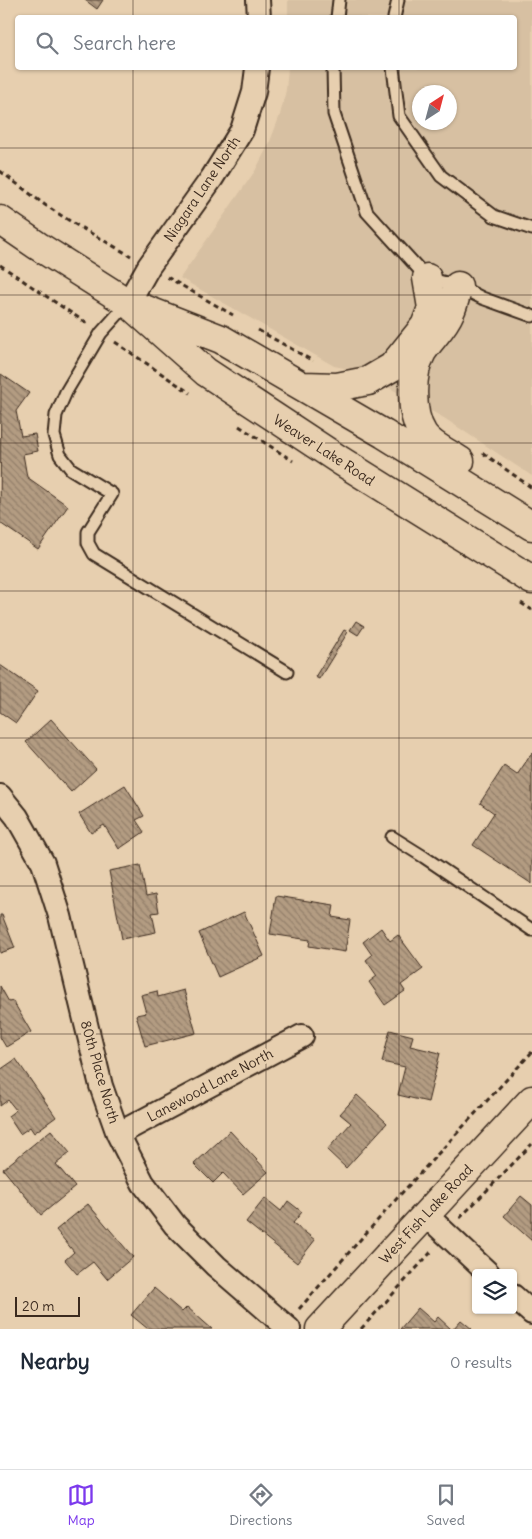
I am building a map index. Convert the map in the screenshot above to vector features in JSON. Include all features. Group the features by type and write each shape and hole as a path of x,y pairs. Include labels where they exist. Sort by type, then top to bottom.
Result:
{"main road":[{"name":"Weaver Lake Road","path":"0,220 128,302 206,372 341,461 532,580"},
{"path":"302,386 337,387 368,381 392,367 425,326 432,308 427,278"},
{"path":"458,286 450,313 416,363 413,390 415,413 422,433 430,441 479,473 529,524"},
{"name":"Weaver Lake Road","path":"128,302 221,339 384,434 529,524"},
{"name":"West Fish Lake Road","path":"320,1329 532,1100"}],"street":[{"path":"258,0 259,15"},
{"name":"Niagara Lane North","path":"128,302 149,266 212,178 242,130 254,92 257,70"},
{"name":"80th Place North","path":"0,796 18,817 43,864 60,916 101,1086 118,1134 143,1183 175,1225 216,1266 287,1327"},
{"name":"Lanewood Lane North","path":"118,1134 302,1036"},
{"path":"425,1214 484,1269"},
{"path":"517,1300 532,1313"}],"lane":[{"path":"337,15 339,0"},
{"path":"395,15 398,0"},
{"path":"333,70 334,114 367,212 427,278 458,286 482,298 532,316"},
{"path":"393,70 399,116 441,176 494,216 532,228"},
{"path":"128,302 101,333 66,392 56,415 54,435 60,455 71,470 112,494 88,532 88,543 94,554 287,672"},
{"path":"392,837 532,930"}],"path":[{"path":"0,171 73,223 241,320"},
{"path":"250,325 318,364"},
{"path":"482,452 532,488"},
{"path":"287,1327 393,1203 532,1052"}],"shaded area":[{"path":"288,0 532,0 532,476 444,418 359,371 334,366 180,278 255,171 269,144 280,115 286,90 288,70 517,70 517,15 288,15"}],"building":[{"path":"85,0 103,0 97,9"},
{"path":"1,374 29,393 16,411 21,436 35,434 38,451 23,454 27,477 68,506 38,549 0,523"},
{"path":"356,621 364,626 358,635 350,630"},
{"path":"344,630 348,632 319,679 315,677"},
{"path":"0,665 38,691 16,723 0,712"},
{"path":"51,719 96,769 71,792 26,742"},
{"path":"532,753 532,884 473,845 494,813 480,803 504,766 517,775"},
{"path":"125,785 144,816 136,820 144,832 119,849 104,825 91,833 79,814"},
{"path":"140,865 146,896 156,894 159,912 152,913 156,932 122,939 109,871"},
{"path":"276,896 334,905 332,917 350,920 345,952 309,946 310,940 270,934"},
{"path":"244,912 264,956 218,977 199,933"},
{"path":"0,915 2,915 15,948 0,953"},
{"path":"381,928 390,941 398,935 423,969 401,985 405,991 385,1005 369,982 377,976 366,960 372,955 363,942"},
{"path":"0,986 9,1002 13,1001 31,1032 6,1047 0,1037"},
{"path":"184,990 196,1033 145,1046 136,1015 146,1013 141,995 157,991 158,997"},
{"path":"390,1030 413,1036 410,1046 440,1053 428,1102 398,1095 405,1067 382,1062"},
{"path":"16,1059 56,1117 34,1133 30,1127 20,1134 8,1116 16,1110 8,1100 0,1106 0,1070"},
{"path":"357,1095 387,1123 346,1168 327,1150 351,1123 340,1114"},
{"path":"51,1130 70,1153 56,1164 75,1187 41,1215 3,1169"},
{"path":"230,1131 268,1172 243,1194 223,1173 213,1183 194,1164"},
{"path":"521,1196 532,1205 532,1241 504,1216"},
{"path":"265,1198 281,1211 288,1201 302,1212 293,1223 315,1240 297,1263 246,1222"},
{"path":"88,1204 133,1257 107,1279 93,1262 77,1274 65,1260 74,1252 56,1230"},
{"path":"154,1288 182,1312 187,1307 212,1329 148,1329 131,1315"},
{"path":"418,1308 434,1322 438,1317 451,1329 400,1329"},
{"path":"461,1320 472,1329 453,1329"}]}
